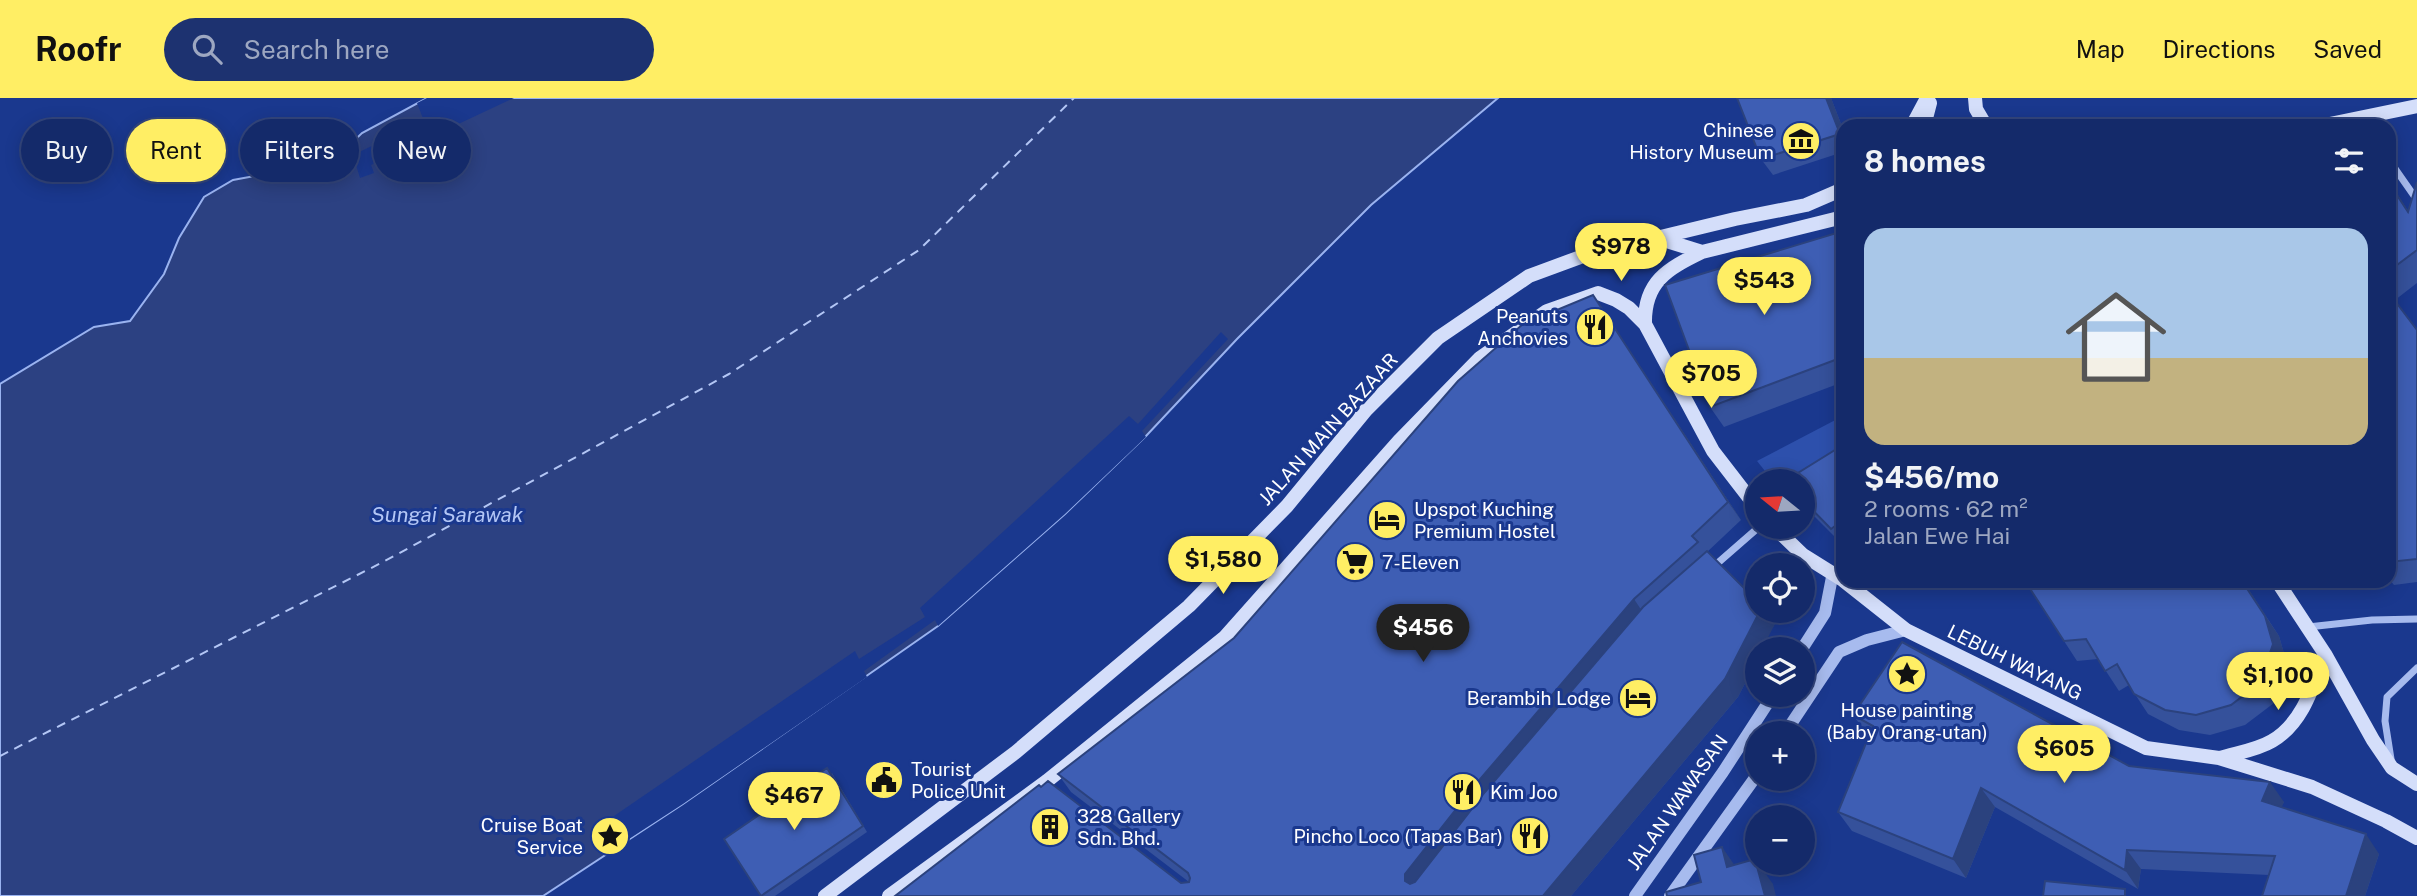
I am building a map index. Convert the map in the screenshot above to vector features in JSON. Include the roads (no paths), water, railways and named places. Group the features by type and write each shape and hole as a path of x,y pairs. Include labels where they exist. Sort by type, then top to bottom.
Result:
{"main road":[{"path":"1916,119 1929,98"},
{"path":"1925,119 1929,98"},
{"path":"1975,98 1976,109 1982,119"},
{"path":"2373,119 2417,106"},
{"name":"JALAN MAIN BAZAAR","path":"825,896 1016,752 1189,606 1287,506 1366,410 1438,338 1529,276 1586,255 1806,205 1836,192"},
{"path":"1645,324 1645,306 1649,293 1658,280 1681,263 1702,252 1836,219"},
{"path":"1654,238 1702,252"},
{"path":"889,896 1052,785 1225,637 1399,441 1479,358 1547,311 1598,293 1629,308 1645,324 1713,451 1745,492"},
{"name":"LEBUH WAYANG","path":"1786,539 1803,555 1836,576"},
{"name":"LEBUH WAYANG","path":"1853,588 1906,629 2146,748 2220,758 2312,787 2417,838"},
{"path":"2282,588 2325,654 2373,740 2392,768 2417,784"},
{"path":"2220,758 2270,743 2289,728 2308,700 2325,654"}],"street":[{"path":"2396,170 2417,200"},
{"path":"1710,570 1745,539"},
{"path":"1810,637 1825,613 1836,587"},
{"path":"2307,627 2372,620 2417,619"},
{"path":"1793,721 1839,652 1867,640 1906,629"},
{"path":"2392,768 2385,722 2387,697 2417,668"},
{"name":"JALAN WAWASAN","path":"1635,896 1723,772 1765,707"},
{"path":"1670,896 1745,791"}],"water":[{"name":"Sungai Sarawak","path":"427,98 1498,98 1371,205 1237,339 1146,436 1065,514 938,626 683,804 543,896 0,896 0,384 94,327 130,321 164,274 179,238 204,197 233,180 359,182 359,136 373,127 373,182 471,182 471,119 388,119"}],"place":[{"name":"Chinese History Museum","path":"1801,141"},
{"name":"Peanuts Anchovies","path":"1595,327"},
{"name":"Upspot Kuching Premium Hostel","path":"1387,520"},
{"name":"7-Eleven","path":"1355,562"},
{"name":"House painting (Baby Orang-utan)","path":"1907,674"},
{"name":"Berambih Lodge","path":"1638,698"},
{"name":"Tourist Police Unit","path":"884,780"},
{"name":"Kim Joo","path":"1463,792"},
{"name":"328 Gallery Sdn. Bhd.","path":"1050,827"},
{"name":"Cruise Boat Service","path":"610,836"},
{"name":"Pincho Loco (Tapas Bar)","path":"1530,836"}]}
